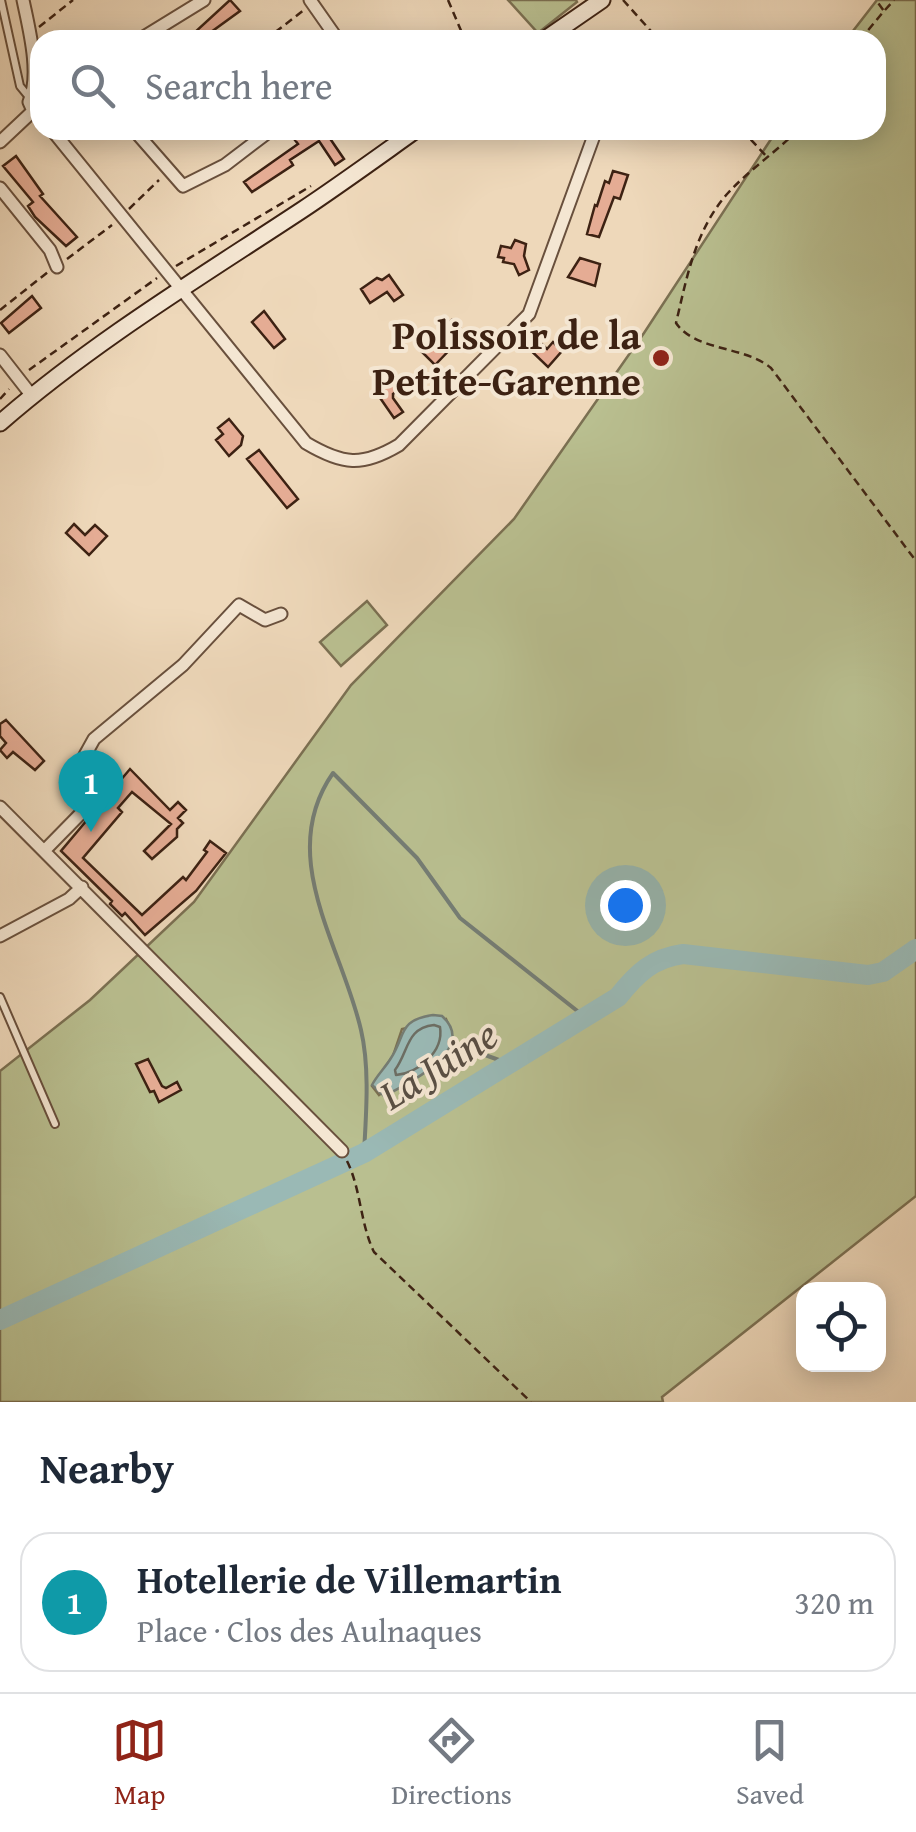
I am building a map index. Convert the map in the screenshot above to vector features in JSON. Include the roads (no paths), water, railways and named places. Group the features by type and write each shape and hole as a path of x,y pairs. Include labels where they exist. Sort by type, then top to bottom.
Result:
{"main road":[{"path":"558,30 602,0"},
{"path":"0,424 180,287 304,209 402,140"}],"street":[{"path":"23,0 30,34"},
{"path":"157,30 204,0"},
{"path":"312,2 331,30"},
{"path":"0,142 30,107"},
{"path":"60,140 306,443 327,456 343,460 377,458 400,445 529,314 592,140"},
{"path":"142,140 183,186 225,165 258,140"},
{"path":"0,188 50,250 57,267"},
{"path":"0,354 32,396"},
{"path":"45,850 95,798 84,757 94,739 183,664 239,604 265,620 281,614"},
{"path":"0,807 342,1151"},
{"path":"0,936 69,900 82,888"}],"lane":[{"path":"1,0 20,86 30,96"},
{"path":"0,996 56,1124"}],"water":[{"path":"442,1016 451,1028 452,1041 446,1053 423,1074 384,1096 372,1085 404,1030 414,1021"}],"waterway":[{"path":"364,1153 364,1045 311,869 310,836 317,804 333,773 417,858 460,918 585,1017"},
{"name":"La Juine","path":"0,1320 364,1153 618,997 639,974 663,959 683,954 868,975 883,972 916,949"},
{"path":"449,1042 510,1064"}],"place":[{"name":"Polissoir de la Petite-Garenne","path":"661,358"},
{"name":"Hotellerie de Villemartin","path":"91,832"}]}
